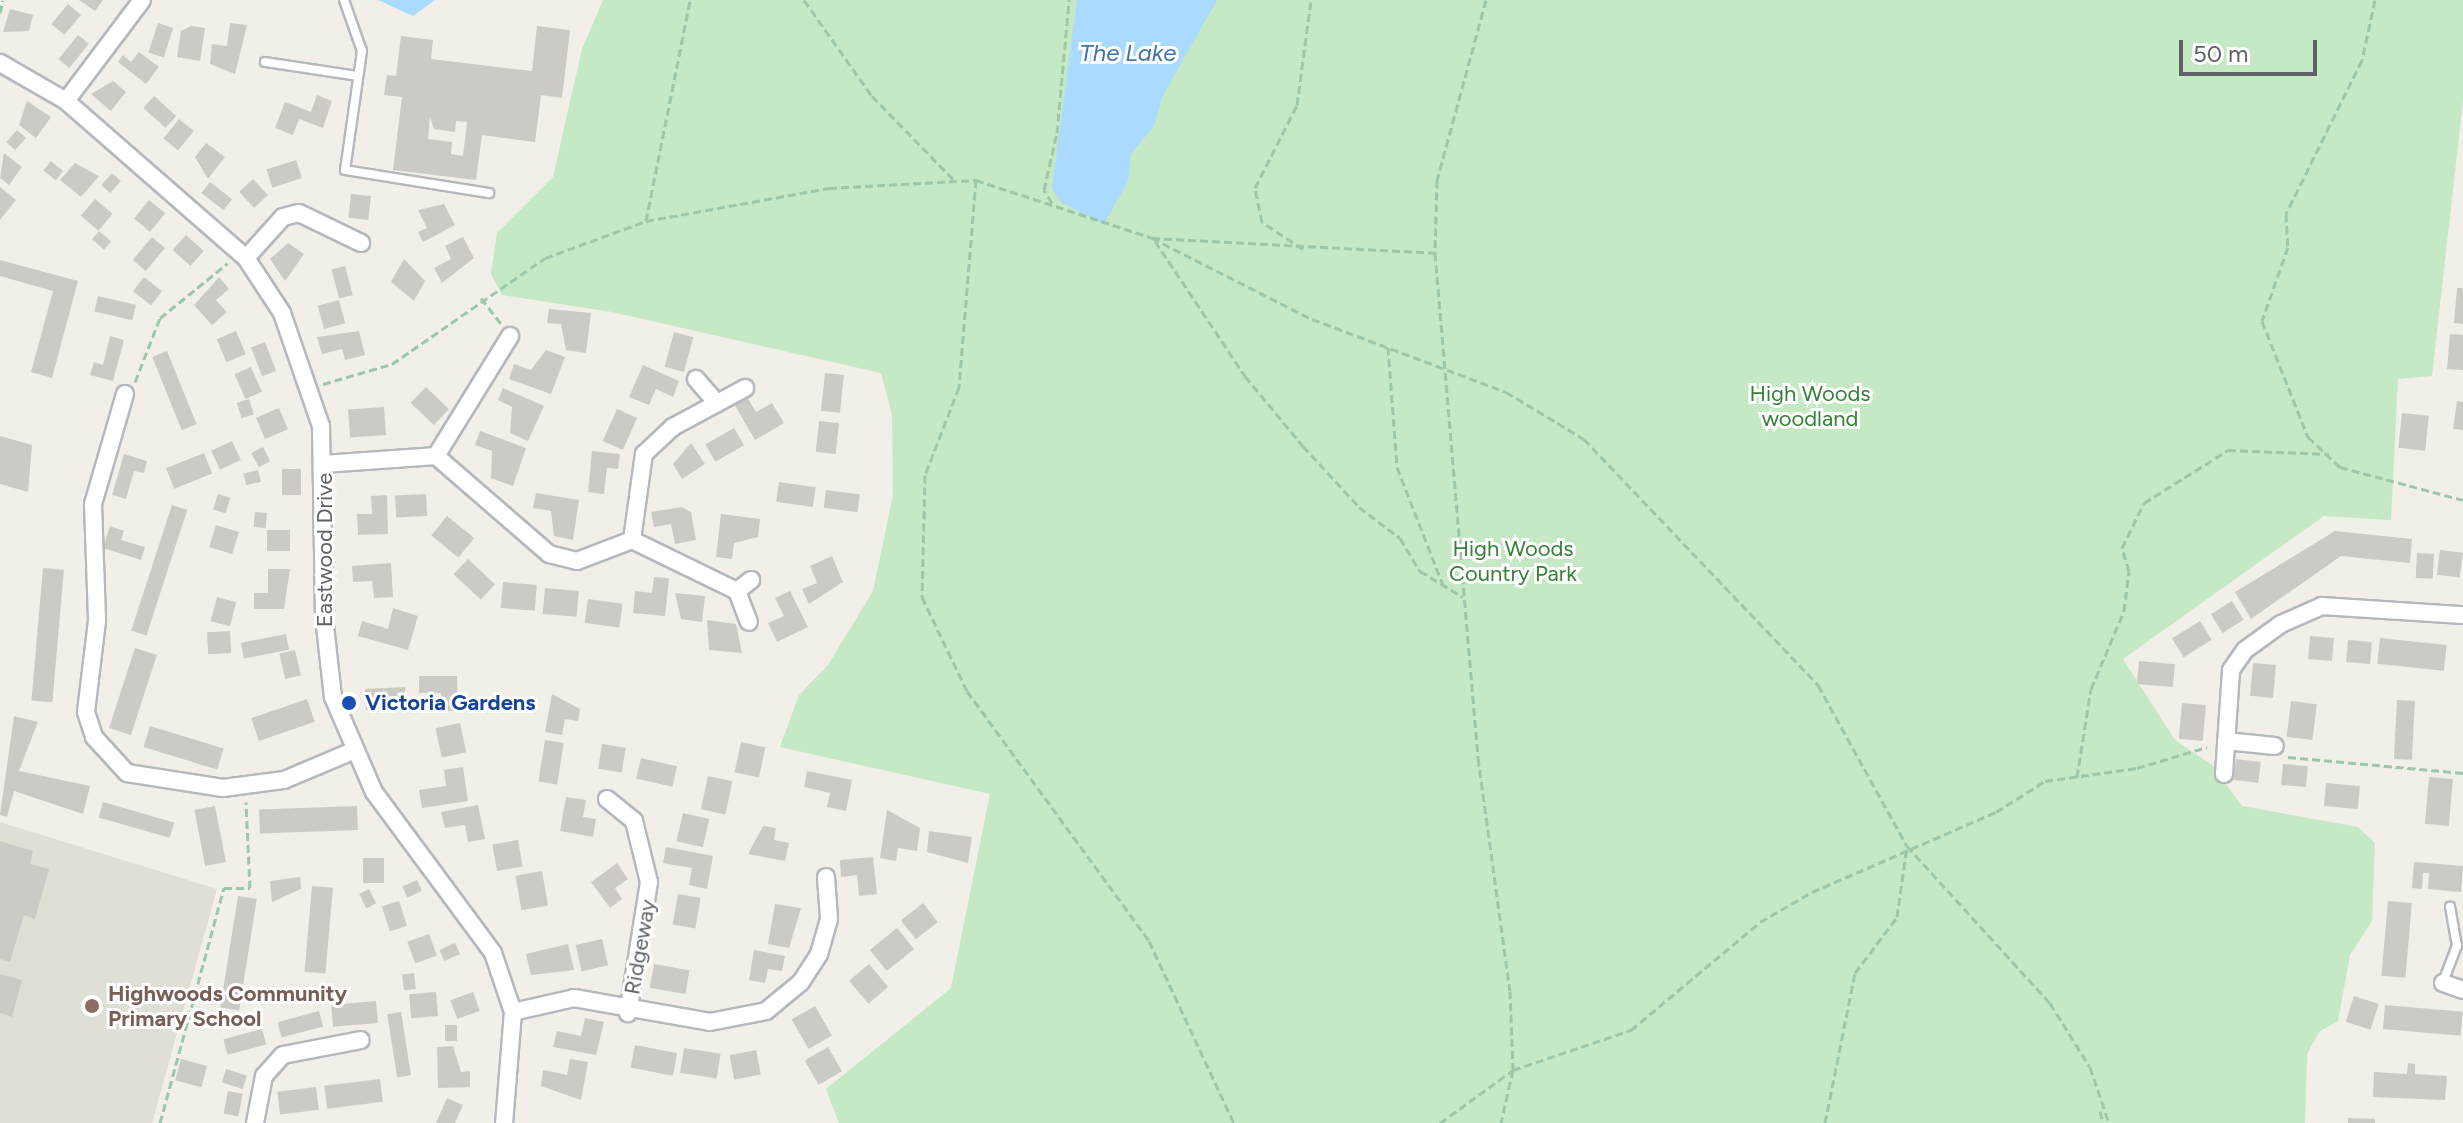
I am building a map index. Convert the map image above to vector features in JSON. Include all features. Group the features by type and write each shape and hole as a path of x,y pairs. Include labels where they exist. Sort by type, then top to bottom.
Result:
{"street":[{"path":"66,101 142,0"},
{"name":"Eastwood Drive","path":"0,63 66,101 243,255 282,313 311,387 324,464 327,655 353,751 392,820 474,920 513,1012 504,1123"},
{"path":"243,255 283,217 299,213 361,243"},
{"path":"436,456 486,363 510,336"},
{"path":"696,379 717,403"},
{"path":"632,540 644,454 717,403 745,388"},
{"path":"125,394 93,504 97,621 86,712 94,737 127,773 245,788 353,751"},
{"path":"324,464 436,456 549,554 577,561 632,540 737,591 749,622"},
{"path":"737,591 751,580"},
{"path":"2224,774 2231,670 2245,650 2281,624 2322,606 2463,615"},
{"path":"2226,741 2275,746"},
{"name":"Ridgeway","path":"607,799 634,821 649,882 628,1013"},
{"path":"513,1012 574,998 628,1013 710,1022 749,1019 782,1001 819,954 829,918 826,877"},
{"path":"2443,983 2463,990"},
{"path":"255,1123 264,1076 283,1055 361,1040"}],"lane":[{"path":"344,0 362,51 345,170 489,193"},
{"path":"265,62 358,76"},
{"path":"2443,983 2457,946 2450,907"}],"path":[{"path":"0,13 3,0"},
{"path":"646,221 690,0"},
{"path":"804,0 872,96 955,181"},
{"path":"1052,203 1044,190 1057,133 1069,0"},
{"path":"1305,250 1262,222 1255,188 1297,105 1311,0"},
{"path":"1486,0 1437,180 1435,253 1464,598 1513,1070 1501,1123"},
{"path":"2375,0 2362,60 2286,214 2288,247 2262,321 2308,437 2358,475 2463,500"},
{"path":"976,180 959,387 925,475 922,597 967,691 1149,941 1234,1123"},
{"path":"311,387 392,364 481,297 545,258 646,221 829,188 976,180 1152,238 1246,291 1506,392 1584,439 1818,685 1907,846 2050,1003 2090,1067 2106,1123"},
{"path":"1152,238 1305,250 1435,253"},
{"path":"1152,238 1293,434 1359,507 1400,538 1420,571 1448,591 1464,598"},
{"path":"125,394 160,318 243,255"},
{"path":"481,297 510,336"},
{"path":"1388,346 1397,467 1448,591"},
{"path":"2077,777 2091,689 2124,611 2129,571 2122,548 2144,503 2228,450 2329,454"},
{"path":"1440,1123 1513,1070 1631,1030 1760,922 1907,846 1996,812 2045,781 2077,777 2226,741"},
{"path":"2275,746 2275,755 2463,773"},
{"path":"160,1123 224,888 250,888 245,788"},
{"path":"1825,1123 1855,973 1897,917 1907,846"}],"shaded area":[{"name":"Highwoods Community Primary School","path":"0,822 217,889 152,1123 0,1123"}],"green space":[{"name":"High Woods woodland","path":"603,0 2463,0 2463,101 2432,376 2398,379 2391,520 2324,516 2123,659 2175,740 2212,765 2242,806 2358,827 2375,843 2372,921 2350,955 2338,1021 2320,1031 2307,1054 2305,1123 839,1123 826,1089 951,988 990,794 780,747 799,695 828,665 873,591 893,495 892,415 881,373 612,312 502,295 491,274 497,233 553,177 582,49"}],"water":[{"path":"378,0 435,0 413,16"},
{"name":"The Lake","path":"1077,0 1217,0 1162,97 1154,126 1131,154 1128,181 1104,224 1062,203 1052,188"}],"building":[{"path":"79,0 103,0 95,11"},
{"path":"68,4 81,15 64,35 51,24"},
{"path":"10,9 33,15 29,31 3,32"},
{"path":"158,23 173,28 164,57 148,52"},
{"path":"230,23 247,25 235,74 210,64 212,44 227,46"},
{"path":"191,26 205,28 200,61 177,57 181,31"},
{"path":"537,26 570,30 562,98 541,95 535,142 482,135 476,180 393,170 402,97 384,95 387,75 396,76 401,36 433,40 431,59 532,71","holes":["430,117 434,129 455,132 456,121 467,122 463,156 451,154 452,142 428,139"]},
{"path":"78,35 89,44 69,68 58,59"},
{"path":"139,52 159,67 146,84 118,62 123,55 131,62"},
{"path":"113,81 126,92 111,111 91,94"},
{"path":"317,95 332,101 323,128 299,119 293,135 275,128 285,102 311,112"},
{"path":"154,96 176,116 166,128 143,108"},
{"path":"27,101 51,117 36,138 19,125"},
{"path":"179,119 194,131 178,150 163,138"},
{"path":"17,130 26,138 15,150 6,142"},
{"path":"206,143 225,157 208,179 195,157"},
{"path":"4,153 22,167 9,185 0,178"},
{"path":"296,160 302,178 272,188 267,170"},
{"path":"51,161 63,171 56,180 43,170"},
{"path":"75,163 99,176 81,197 60,180"},
{"path":"112,173 121,181 110,193 101,185"},
{"path":"253,179 268,195 254,208 239,192"},
{"path":"210,182 232,199 223,210 201,193"},
{"path":"0,187 16,200 0,220"},
{"path":"351,194 371,196 368,220 348,218"},
{"path":"95,199 113,214 98,231 81,216"},
{"path":"149,200 165,213 150,232 134,219"},
{"path":"444,204 455,225 423,242 418,232 427,228 418,210"},
{"path":"99,231 111,241 104,250 92,239"},
{"path":"186,235 204,251 190,266 173,250"},
{"path":"152,237 165,248 146,271 133,260"},
{"path":"463,237 474,258 442,283 434,268 451,259 445,246"},
{"path":"288,243 304,254 285,281 270,259"},
{"path":"404,259 425,281 414,301 391,282"},
{"path":"0,260 78,281 52,378 31,372 53,291 0,276"},
{"path":"345,266 353,295 339,299 331,270"},
{"path":"144,277 162,291 151,305 133,291"},
{"path":"219,277 229,289 216,300 227,312 212,325 194,305"},
{"path":"2457,288 2463,288 2463,324 2454,323"},
{"path":"98,296 136,305 132,320 94,312"},
{"path":"339,300 345,323 324,329 318,306"},
{"path":"549,309 591,313 586,353 566,350 561,324 547,323"},
{"path":"236,331 246,354 226,362 217,339"},
{"path":"359,331 365,355 345,360 342,349 322,354 317,337"},
{"path":"674,332 693,337 684,372 665,367"},
{"path":"2450,334 2463,335 2463,370 2447,369"},
{"path":"110,336 124,340 113,381 90,375 94,362 103,365"},
{"path":"265,342 276,371 262,376 251,347"},
{"path":"546,350 565,357 551,394 509,379 514,364 531,370"},
{"path":"167,351 197,424 182,430 152,357"},
{"path":"643,365 679,381 673,397 656,389 649,405 629,397"},
{"path":"251,367 262,392 246,399 235,374"},
{"path":"825,373 844,375 840,413 821,411"},
{"path":"426,387 449,409 434,425 411,403"},
{"path":"503,388 544,406 528,441 510,433 512,407 498,400"},
{"path":"747,397 756,412 772,403 784,423 755,440 734,404"},
{"path":"249,399 254,414 242,418 237,403"},
{"path":"2457,401 2463,402 2463,430 2453,429"},
{"path":"384,407 386,435 350,437 348,410"},
{"path":"279,408 288,429 265,439 256,418"},
{"path":"617,409 637,418 623,450 603,441"},
{"path":"2402,413 2429,416 2425,451 2398,448"},
{"path":"819,421 839,423 836,454 816,452"},
{"path":"734,428 744,445 715,462 705,444"},
{"path":"480,431 526,448 513,486 491,478 492,451 475,445"},
{"path":"0,436 32,445 28,492 0,484"},
{"path":"232,441 241,460 220,470 211,451"},
{"path":"691,443 705,464 682,479 673,464"},
{"path":"263,447 270,461 259,467 251,453"},
{"path":"592,451 620,454 618,469 607,468 604,494 588,492"},
{"path":"204,453 212,473 174,489 166,468"},
{"path":"124,454 147,461 144,473 134,471 126,499 112,495"},
{"path":"282,469 301,469 301,495 282,495"},
{"path":"258,470 261,482 246,485 243,474"},
{"path":"779,482 816,487 813,507 776,502"},
{"path":"826,490 860,494 858,512 824,508"},
{"path":"536,493 579,500 573,540 554,536 551,511 533,508"},
{"path":"218,494 230,498 225,513 213,509"},
{"path":"426,494 427,516 396,518 395,496"},
{"path":"387,495 388,534 358,535 357,514 372,514 371,496"},
{"path":"172,505 187,510 146,635 131,631"},
{"path":"682,507 691,512 696,540 675,544 671,524 654,527 651,512"},
{"path":"255,512 267,513 266,528 254,527"},
{"path":"721,514 760,519 758,537 734,543 732,559 716,557"},
{"path":"447,516 474,538 458,557 431,535"},
{"path":"216,525 239,532 232,554 209,547"},
{"path":"110,526 124,531 121,540 145,547 141,560 103,548"},
{"path":"267,530 290,530 290,551 267,551"},
{"path":"2335,531 2412,539 2410,563 2341,556 2251,619 2235,592"},
{"path":"2440,550 2463,553 2460,578 2437,575"},
{"path":"2417,553 2434,554 2433,579 2416,578"},
{"path":"832,556 843,582 809,604 802,589 817,583 810,566"},
{"path":"468,559 495,584 481,600 454,574"},
{"path":"391,563 393,597 374,598 372,581 353,582 352,566"},
{"path":"43,568 64,570 52,702 31,700"},
{"path":"268,569 290,569 284,609 254,609 254,593 268,593"},
{"path":"654,577 669,578 665,616 633,613 635,591 652,593"},
{"path":"503,582 537,585 535,611 501,608"},
{"path":"545,588 579,591 577,617 543,614"},
{"path":"790,591 808,627 777,642 768,623 784,616 775,598"},
{"path":"675,593 705,596 702,622 681,619"},
{"path":"217,597 236,602 230,626 211,621"},
{"path":"588,599 623,604 619,628 585,623"},
{"path":"2232,601 2244,620 2222,633 2211,614"},
{"path":"393,608 418,616 408,650 358,636 362,621 388,629"},
{"path":"707,620 736,624 742,653 709,650"},
{"path":"2200,621 2212,640 2184,657 2172,638"},
{"path":"230,631 231,653 208,654 207,632"},
{"path":"286,634 289,650 244,658 241,643"},
{"path":"2310,636 2334,638 2332,661 2308,659"},
{"path":"2380,638 2447,645 2444,671 2377,664"},
{"path":"2348,640 2372,642 2370,664 2346,662"},
{"path":"135,648 157,655 131,735 109,728"},
{"path":"295,650 301,675 285,679 279,654"},
{"path":"2139,661 2175,664 2173,687 2137,684"},
{"path":"2253,663 2276,665 2273,698 2250,696"},
{"path":"419,676 457,676 458,711 441,711 441,693 419,693"},
{"path":"405,687 406,708 366,710 365,689"},
{"path":"552,694 580,709 578,721 565,719 562,735 545,732"},
{"path":"307,699 315,722 259,741 251,718"},
{"path":"2397,700 2415,701 2412,760 2394,759"},
{"path":"2291,701 2317,704 2312,740 2287,737"},
{"path":"2182,703 2206,705 2203,741 2179,739"},
{"path":"14,716 38,722 19,771 90,786 83,814 14,791 7,817 0,815"},
{"path":"460,723 466,752 442,758 436,728"},
{"path":"150,726 224,749 217,770 144,747"},
{"path":"545,740 564,743 557,784 538,781"},
{"path":"741,742 765,747 759,778 735,772"},
{"path":"602,744 626,748 622,772 598,769"},
{"path":"641,758 677,766 672,787 636,778"},
{"path":"2236,759 2261,762 2258,783 2233,780"},
{"path":"2283,764 2308,766 2306,787 2281,785"},
{"path":"463,767 468,801 422,808 419,790 446,786 444,770"},
{"path":"807,771 852,780 846,811 827,807 830,793 804,787"},
{"path":"708,776 732,781 725,814 701,809"},
{"path":"2429,777 2453,779 2449,826 2425,824"},
{"path":"2326,783 2360,786 2358,809 2324,806"},
{"path":"566,797 586,800 583,817 596,819 593,837 560,831"},
{"path":"103,802 174,822 170,838 99,817"},
{"path":"478,805 485,839 468,842 465,825 445,828 441,812"},
{"path":"215,806 226,862 205,866 194,810"},
{"path":"357,806 358,830 260,833 259,809"},
{"path":"887,810 920,828 917,851 898,848 896,861 880,858"},
{"path":"683,813 709,819 703,847 676,841"},
{"path":"763,826 776,828 774,840 789,843 785,861 748,854"},
{"path":"929,831 972,837 968,863 927,852"},
{"path":"518,840 523,867 497,871 492,845"},
{"path":"0,841 33,851 30,864 49,869 35,919 24,915 10,962 0,959"},
{"path":"666,847 713,856 707,889 689,885 692,868 663,863"},
{"path":"873,857 877,894 859,896 857,875 841,877 840,860"},
{"path":"363,858 384,858 384,883 363,883"},
{"path":"2414,862 2463,866 2461,892 2428,889 2429,873 2423,873 2422,889 2412,888"},
{"path":"617,863 628,879 615,888 622,899 610,908 591,882"},
{"path":"542,871 548,905 521,910 515,876"},
{"path":"300,877 301,889 272,902 270,881"},
{"path":"417,880 422,891 407,897 402,887"},
{"path":"312,886 333,888 325,974 305,972"},
{"path":"369,889 376,903 366,908 359,894"},
{"path":"678,894 701,898 695,929 673,925"},
{"path":"238,896 257,899 239,1011 220,1008"},
{"path":"399,901 407,926 390,931 382,907"},
{"path":"2388,901 2412,903 2405,978 2381,976"},
{"path":"923,903 938,922 916,939 901,920"},
{"path":"775,904 801,908 789,948 768,944"},
{"path":"897,928 914,949 887,971 870,950"},
{"path":"429,934 437,956 415,963 407,942"},
{"path":"602,939 608,965 582,971 576,945"},
{"path":"455,943 460,954 444,961 439,950"},
{"path":"568,944 574,970 531,975 526,954"},
{"path":"754,950 785,956 782,971 768,969 765,983 749,980"},
{"path":"654,964 689,970 685,994 650,988"},
{"path":"869,964 888,987 868,1004 849,981"},
{"path":"414,973 416,989 404,990 402,974"},
{"path":"0,974 22,980 12,1017 0,1013"},
{"path":"436,992 438,1016 411,1018 409,994"},
{"path":"473,992 480,1011 457,1019 450,1000"},
{"path":"2354,996 2379,1004 2370,1030 2346,1022"},
{"path":"376,1001 378,1023 333,1027 331,1005"},
{"path":"2385,1005 2463,1012 2461,1036 2383,1029"},
{"path":"815,1006 832,1035 809,1049 792,1019"},
{"path":"319,1011 323,1026 282,1038 277,1022"},
{"path":"401,1012 411,1075 397,1077 387,1014"},
{"path":"585,1018 604,1022 596,1055 553,1047 557,1031 581,1036"},
{"path":"445,1025 457,1025 457,1041 445,1041"},
{"path":"262,1029 266,1044 228,1055 223,1039"},
{"path":"635,1045 677,1053 673,1076 631,1068"},
{"path":"453,1046 461,1072 470,1071 470,1087 438,1088 437,1047"},
{"path":"828,1047 842,1071 819,1085 805,1060"},
{"path":"684,1048 721,1054 717,1078 680,1073"},
{"path":"756,1050 761,1075 734,1080 729,1055"},
{"path":"181,1059 207,1066 201,1087 175,1080"},
{"path":"570,1059 588,1062 581,1100 541,1086 543,1070 567,1075"},
{"path":"2408,1063 2415,1064 2415,1074 2447,1076 2445,1100 2373,1097 2374,1072 2407,1074"},
{"path":"226,1069 247,1076 243,1089 222,1082"},
{"path":"380,1079 383,1102 327,1109 324,1086"},
{"path":"316,1087 319,1110 280,1115 277,1092"},
{"path":"228,1091 243,1094 238,1116 224,1114"},
{"path":"447,1098 463,1105 455,1123 436,1123"},
{"path":"2348,1118 2375,1119 2375,1123 2348,1123"}],"place":[{"name":"Victoria Gardens","path":"349,703"},
{"name":"Highwoods Community Primary School","path":"92,1006"}],"park label":[{"name":"High Woods Country Park","path":"1513,560"}]}
